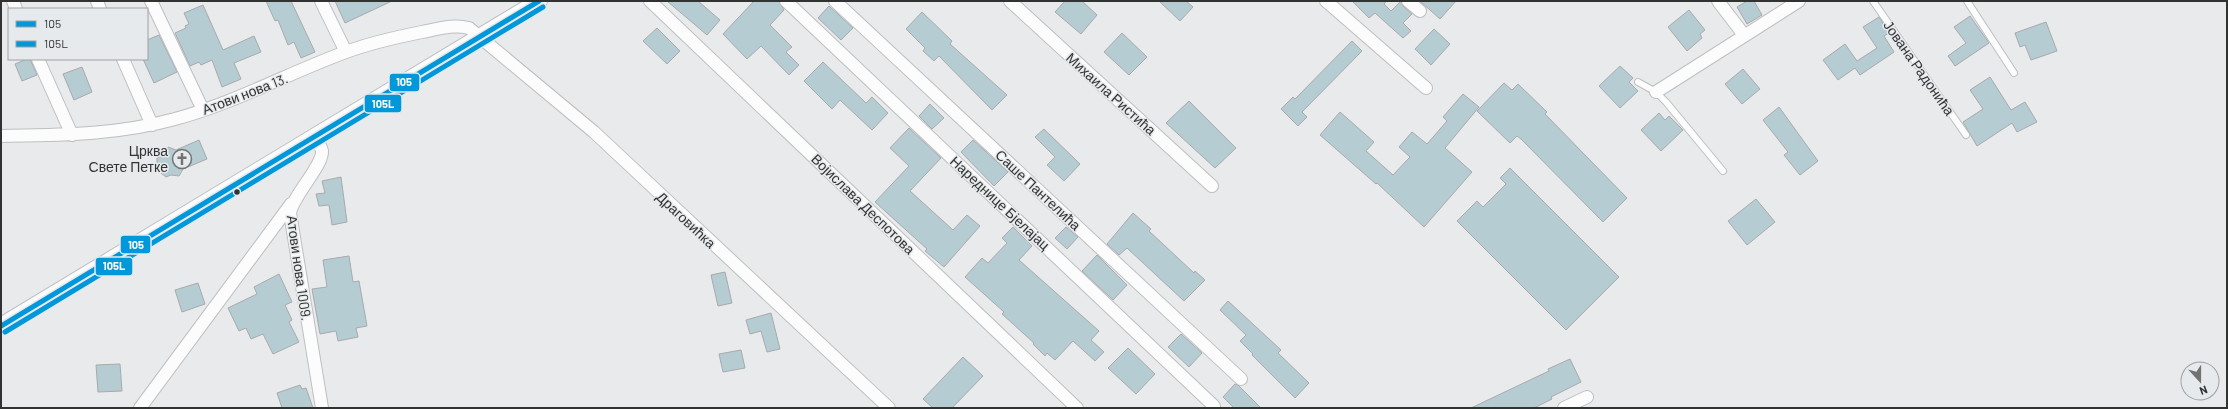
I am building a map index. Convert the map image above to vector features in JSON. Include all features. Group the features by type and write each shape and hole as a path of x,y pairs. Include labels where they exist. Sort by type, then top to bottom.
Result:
{"street":[{"path":"151,1 202,110"},
{"path":"322,1 346,52"},
{"path":"1,326 538,1"},
{"name":"Војислава Деспотова","path":"650,1 1077,408"},
{"name":"Нареднице Бјелајац","path":"786,1 1214,406"},
{"name":"Саше Пантелића","path":"835,1 1241,379"},
{"name":"Михаила Ристића","path":"1010,1 1212,186"},
{"path":"1326,1 1426,88"},
{"path":"1408,1 1420,11"},
{"path":"1718,1 1744,35"},
{"path":"1656,92 1794,2"},
{"name":"Атови нова 13.","path":"1,136 72,135 120,131 152,125 242,96 346,52 397,37 450,26 470,28 480,36"},
{"name":"Драговићка","path":"480,36 594,132 889,408"},
{"path":"38,60 72,135"},
{"path":"123,60 152,125"},
{"name":"Атови нова 1009.","path":"315,137 320,147 321,156 293,202 290,213 322,408"},
{"path":"140,408 293,202"},
{"path":"1564,408 1587,397"}],"lane":[{"name":"Јована Радонића","path":"1873,1 1966,135"},
{"path":"1967,1 2014,73"},
{"path":"1638,82 1656,92 1680,118 1723,171"}],"building":[{"path":"266,1 291,1 315,52 301,58 294,42 288,45 278,20 275,21"},
{"path":"335,1 392,1 345,23"},
{"path":"667,1 698,1 720,20 707,35"},
{"path":"754,1 779,1 784,10 770,25 792,47 786,52 799,65 789,75 761,46 747,59 723,34"},
{"path":"1065,1 1082,1 1097,15 1081,34 1055,12"},
{"path":"1159,1 1186,1 1193,7 1180,21"},
{"path":"1352,1 1387,1 1384,4 1391,11 1401,1 1403,6 1412,14 1403,23 1411,31 1403,38 1375,13 1369,18"},
{"path":"1420,1 1456,1 1440,19"},
{"path":"1747,1 1754,1 1762,15 1747,24 1737,7"},
{"path":"203,5 223,50 254,36 261,52 234,63 241,79 222,87 212,60 201,65 199,62 190,66 175,33 186,28 185,26 189,24 184,13"},
{"path":"829,6 853,28 841,40 818,18"},
{"path":"1689,10 1705,30 1700,34 1702,38 1687,51 1668,27"},
{"path":"922,12 952,41 950,44 1007,95 992,110 939,56 934,61 923,51 925,48 906,29"},
{"path":"1970,16 1989,43 1955,66 1948,56 1966,43 1954,27"},
{"path":"1879,17 1889,33 1884,36 1894,52 1860,75 1855,68 1838,80 1823,60 1845,44 1857,61 1877,48 1863,27"},
{"path":"2046,22 2057,51 2031,60 2025,45 2020,47 2015,33"},
{"path":"657,28 680,51 667,64 643,41"},
{"path":"1434,29 1450,44 1431,65 1415,49"},
{"path":"1122,33 1147,57 1129,75 1104,52"},
{"path":"159,35 177,72 154,83 143,60 148,60 148,40"},
{"path":"1352,41 1362,51 1302,112 1307,117 1298,126 1281,109 1293,97 1295,99"},
{"path":"25,60 30,60 37,75 22,81 15,64"},
{"path":"823,62 866,103 872,97 888,113 872,130 840,100 832,109 804,81"},
{"path":"1620,66 1633,78 1629,82 1638,91 1620,108 1599,86"},
{"path":"82,67 92,92 74,100 63,74"},
{"path":"1743,69 1760,89 1742,104 1725,84"},
{"path":"1990,77 2011,110 2025,102 2037,122 2017,132 2012,123 1977,146 1963,122 1983,109 1970,90"},
{"path":"1504,83 1512,90 1518,84 1547,112 1545,114 1627,198 1603,222 1521,139 1517,136 1510,143 1477,111"},
{"path":"1463,94 1479,107 1445,148 1472,172 1424,227 1377,183 1376,184 1320,135 1340,112 1374,142 1366,151 1393,175 1410,157 1399,147 1412,132 1427,144 1447,121 1443,117"},
{"path":"1189,101 1236,148 1215,168 1166,123"},
{"path":"930,104 944,118 932,129 919,116"},
{"path":"1779,107 1818,161 1800,175 1784,155 1788,152 1763,120"},
{"path":"1659,113 1665,120 1669,116 1683,130 1661,151 1641,130"},
{"path":"909,128 941,158 910,191 953,230 967,215 980,226 944,267 925,251 927,249 875,202 909,166 890,148"},
{"path":"1044,129 1080,164 1064,181 1047,165 1055,157 1035,137"},
{"name":"Црква Свете Петке","path":"199,140 207,159 183,169 179,176 171,175 166,177 157,170 157,158 164,155 168,147 176,150"},
{"path":"973,140 1008,172 994,186 961,152"},
{"path":"1510,168 1619,277 1566,330 1457,221 1477,201 1483,207 1506,184 1500,178"},
{"path":"341,177 347,222 332,225 329,205 319,206 316,194 325,193 322,181"},
{"path":"1756,199 1775,222 1747,245 1728,221"},
{"path":"1133,213 1151,229 1149,231 1194,273 1195,271 1205,280 1184,301 1127,248 1119,255 1107,244"},
{"path":"1013,227 1032,246 1019,260 1099,331 1091,340 1104,352 1095,361 1073,341 1055,360 1047,353 1045,356 1033,344 1034,343 1002,314 1004,312 965,277 982,258 988,263 1007,243 1002,238"},
{"path":"1066,227 1078,237 1067,249 1055,238"},
{"path":"1097,255 1127,285 1113,300 1082,271"},
{"path":"349,256 353,282 359,281 367,326 356,328 358,337 338,341 336,331 320,334 312,289 327,287 323,260"},
{"path":"725,272 732,303 718,306 711,275"},
{"path":"279,274 292,302 285,305 292,320 289,322 299,342 273,354 263,334 251,339 246,328 239,331 228,308 257,294 254,287"},
{"path":"198,283 205,304 182,312 175,290"},
{"path":"1228,301 1281,350 1278,353 1309,383 1295,398 1240,341 1246,335 1220,310"},
{"path":"771,313 780,349 767,352 761,331 750,334 746,320"},
{"path":"1181,334 1202,353 1189,367 1168,347"},
{"path":"1128,348 1155,374 1136,394 1108,368"},
{"path":"741,350 745,368 723,372 719,354"},
{"path":"963,357 983,376 952,408 933,408 923,399"},
{"path":"1570,359 1581,382 1551,397 1552,399 1534,408 1471,408 1549,371 1548,369"},
{"path":"120,364 122,391 98,392 96,365"},
{"path":"1235,384 1238,385 1261,408 1234,408 1223,397"},
{"path":"300,385 302,389 306,388 313,408 282,408 277,393"}],"transit line":[{"name":"105","path":"1,326 539,1"},
{"name":"105L","path":"5,332 543,7"}],"place":[{"name":"Црква Свете Петке","path":"182,159"}]}
